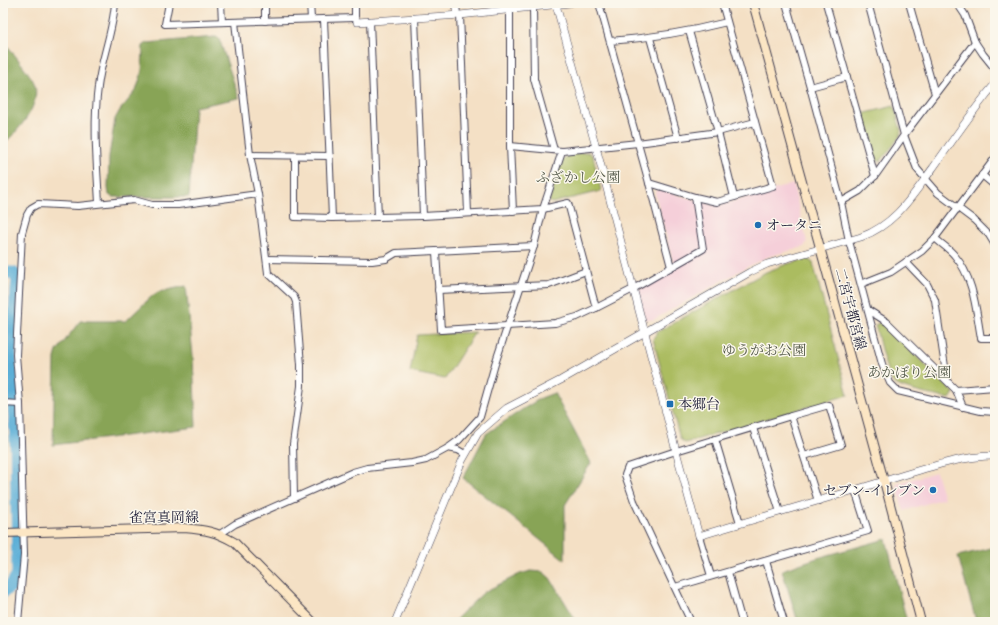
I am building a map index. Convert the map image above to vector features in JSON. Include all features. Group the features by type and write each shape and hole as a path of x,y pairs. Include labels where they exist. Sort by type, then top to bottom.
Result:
{"main road":[{"name":"二宮宇都宮線","path":"753,3 922,622"},
{"name":"雀宮真岡線","path":"3,533 184,528 204,530 220,534 234,542 313,622"}],"street":[{"path":"99,203 96,131 98,86 114,16 115,3"},
{"path":"169,3 166,24 311,19 370,21 459,15 570,3"},
{"path":"221,3 222,22"},
{"path":"264,3 265,21"},
{"path":"310,3 311,19"},
{"path":"355,3 356,20"},
{"path":"456,3 459,15 468,213"},
{"path":"599,3 671,267"},
{"path":"649,183 717,202 773,186 722,3"},
{"path":"786,3 841,202 849,241 882,364 890,383 898,391 981,411 995,412"},
{"path":"826,3 875,176"},
{"path":"868,3 904,135 917,169 938,193 974,220 989,235 995,245"},
{"path":"909,3 935,94"},
{"path":"956,3 965,15 975,42 995,69"},
{"path":"556,4 596,147 644,332 711,576"},
{"path":"533,7 534,78 554,150"},
{"path":"510,9 510,146 512,211"},
{"path":"415,18 423,216"},
{"path":"324,19 332,218"},
{"path":"370,21 378,217"},
{"path":"235,22 250,155 258,194 268,273 294,297 296,302 301,365 301,386 293,444 294,498"},
{"path":"610,42 650,38 690,31 727,22"},
{"path":"690,31 734,197"},
{"path":"650,38 678,138"},
{"path":"841,202 860,191 875,176 904,135 975,42"},
{"path":"810,87 847,77"},
{"path":"395,622 466,454 478,434 507,408 561,380 750,272 767,264 849,241 883,227 905,206 995,84"},
{"path":"510,146 562,151 638,143 718,132 755,122"},
{"path":"220,534 235,524 353,472 367,468 426,460 459,440 480,417 507,327 534,246 543,209 562,151"},
{"path":"250,155 330,156"},
{"path":"295,156 295,217 332,218 423,216 543,209 568,203 596,308"},
{"path":"861,284 891,272 922,251 935,238 995,158"},
{"path":"982,175 995,186"},
{"path":"18,622 24,555 24,533 20,404 16,355 22,233 27,215 31,208 38,204 78,206 134,200 152,205 178,205 258,194"},
{"path":"436,252 441,330 555,323 577,317 596,308 633,289 703,249 695,197"},
{"path":"935,238 956,256 966,274 974,298 981,338 995,338"},
{"path":"267,259 372,261 386,259 396,253 534,246"},
{"path":"906,262 927,284 935,300 946,380"},
{"path":"438,290 549,285 586,271"},
{"path":"868,310 888,322 956,390 963,407"},
{"path":"956,390 995,387"},
{"path":"3,402 20,404"},
{"path":"691,622 634,501 624,475 628,468 676,451 829,405 841,445 804,456"},
{"path":"791,416 818,501"},
{"path":"753,428 780,512"},
{"path":"715,439 740,523"},
{"path":"448,448 458,450 466,454"},
{"path":"699,536 953,460 978,456 995,456"},
{"path":"675,587 868,531 855,490"},
{"path":"766,561 784,622"},
{"path":"728,572 742,622"}],"shaded area":[{"path":"793,184 807,242 804,247 770,256 745,268 653,320 645,319 638,292 639,289 675,270 655,193 657,189 717,206"},
{"path":"936,472 944,498 904,511 896,485"}],"green space":[{"path":"215,37 219,38 239,98 195,107 189,197 113,197 109,195 109,156 115,119 120,110 136,91 142,72 143,46 147,43"},
{"path":"3,40 26,69 35,85 36,94 31,110 26,118 15,133 3,145"},
{"path":"894,106 901,130 900,136 881,161 874,160 862,114"},
{"name":"ふざかし公園","path":"588,152 593,156 601,191 552,203 549,201 562,160 570,154"},
{"name":"ゆうがお公園","path":"808,259 813,263 848,395 685,443 680,439 653,339 657,332 766,272 787,264"},
{"path":"186,286 193,356 196,427 53,445 55,358 57,351 80,321 126,321 158,292"},
{"name":"あかぼり公園","path":"881,322 954,393 950,399 903,388 893,382 885,363 875,325"},
{"path":"475,332 445,379 410,372 417,335"},
{"path":"554,393 591,463 565,505 565,560 463,478 486,434 541,398"},
{"path":"886,539 907,622 798,622 782,570 817,558"},
{"path":"995,547 995,622 972,622 976,621 958,556"},
{"path":"531,571 543,572 550,578 577,622 455,622 458,617 484,592 520,574"}],"waterway":[{"path":"3,273 13,273 18,279 10,353 16,437 18,574 11,586 3,592"}],"place":[{"name":"オータニ","path":"758,225"},
{"name":"本郷台","path":"670,404"},
{"name":"セブン-イレブン","path":"933,490"}]}
